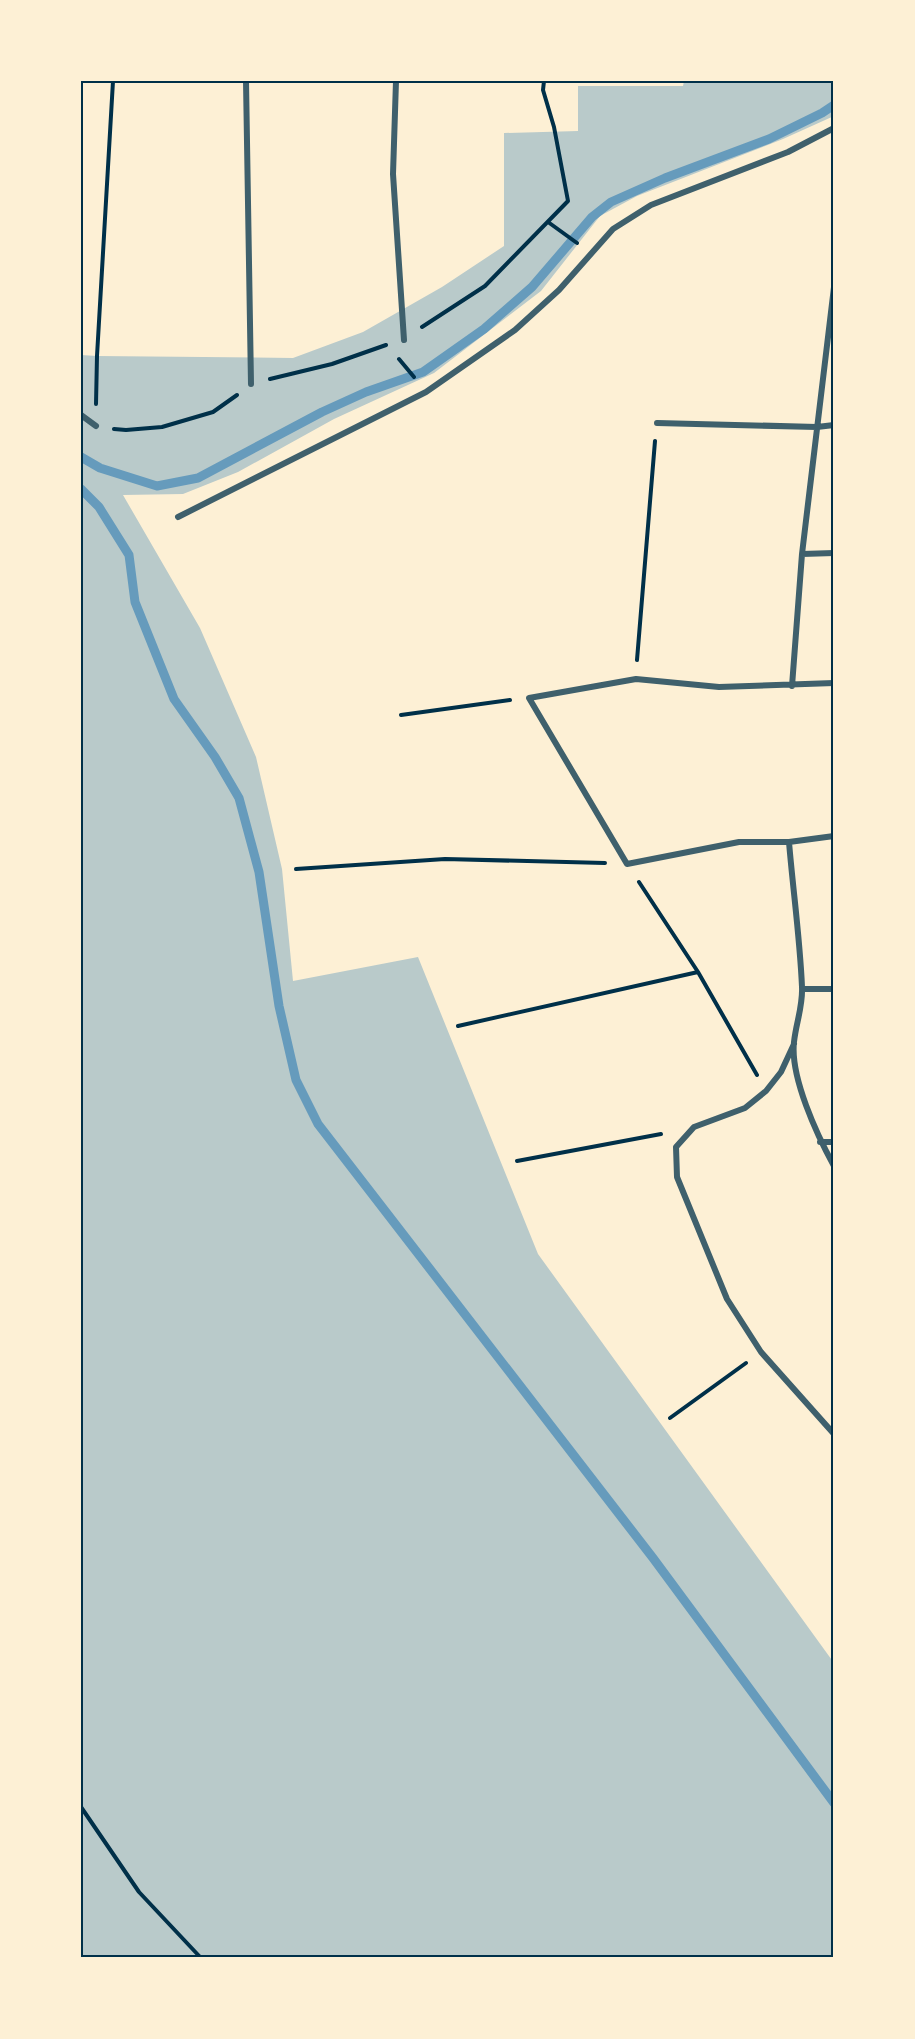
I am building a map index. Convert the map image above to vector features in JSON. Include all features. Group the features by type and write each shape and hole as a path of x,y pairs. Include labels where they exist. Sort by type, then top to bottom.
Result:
{"street":[{"path":"246,81 251,384"},
{"path":"396,81 393,174 404,339"},
{"path":"178,517 426,392 515,330 559,290 614,229 651,205 788,152 834,128"},
{"path":"792,686 802,554 834,287"},
{"path":"81,415 96,426"},
{"path":"657,423 817,427 834,425"},
{"path":"802,554 834,554"},
{"path":"834,683 719,687 636,679 529,698 627,864 739,842 789,842 834,836"},
{"path":"789,842 802,990 794,1044 796,1070 820,1142 834,1166"},
{"path":"802,990 834,989"},
{"path":"794,1044 781,1072 766,1091 745,1108 694,1127 676,1147 677,1178 727,1299 761,1352 834,1434"},
{"path":"820,1142 834,1142"}],"path":[{"path":"113,81 97,356 96,426 126,430 162,427 213,412 251,384 332,364 404,339 485,286 568,201 554,127 543,90 544,81"},
{"path":"548,222 579,245"},
{"path":"406,366 418,382"},
{"path":"636,679 657,423"},
{"path":"401,715 529,698"},
{"path":"296,869 445,859 627,864 698,972 766,1091"},
{"path":"458,1026 698,972"},
{"path":"517,1161 694,1127"},
{"path":"670,1418 761,1352"},
{"path":"81,1808 139,1892 201,1958"}],"shaded area":[{"path":"684,81 834,81 834,116 783,139 637,196 600,216 541,291 434,373 334,419 238,472 183,494 123,495 200,628 256,757 282,869 293,981 418,957 538,1254 834,1663 834,1958 81,1958 81,355 293,358 363,332 442,287 504,246 504,133 578,131 578,86 683,86"}],"waterway":[{"path":"81,457 100,468 157,486 198,478 322,412 366,392 423,372 484,329 532,287 592,217 611,202 665,178 769,139 834,105"},
{"path":"81,489 99,507 129,555 135,602 174,699 215,757 239,798 259,872 279,1006 296,1080 318,1124 653,1558 834,1803"}]}
